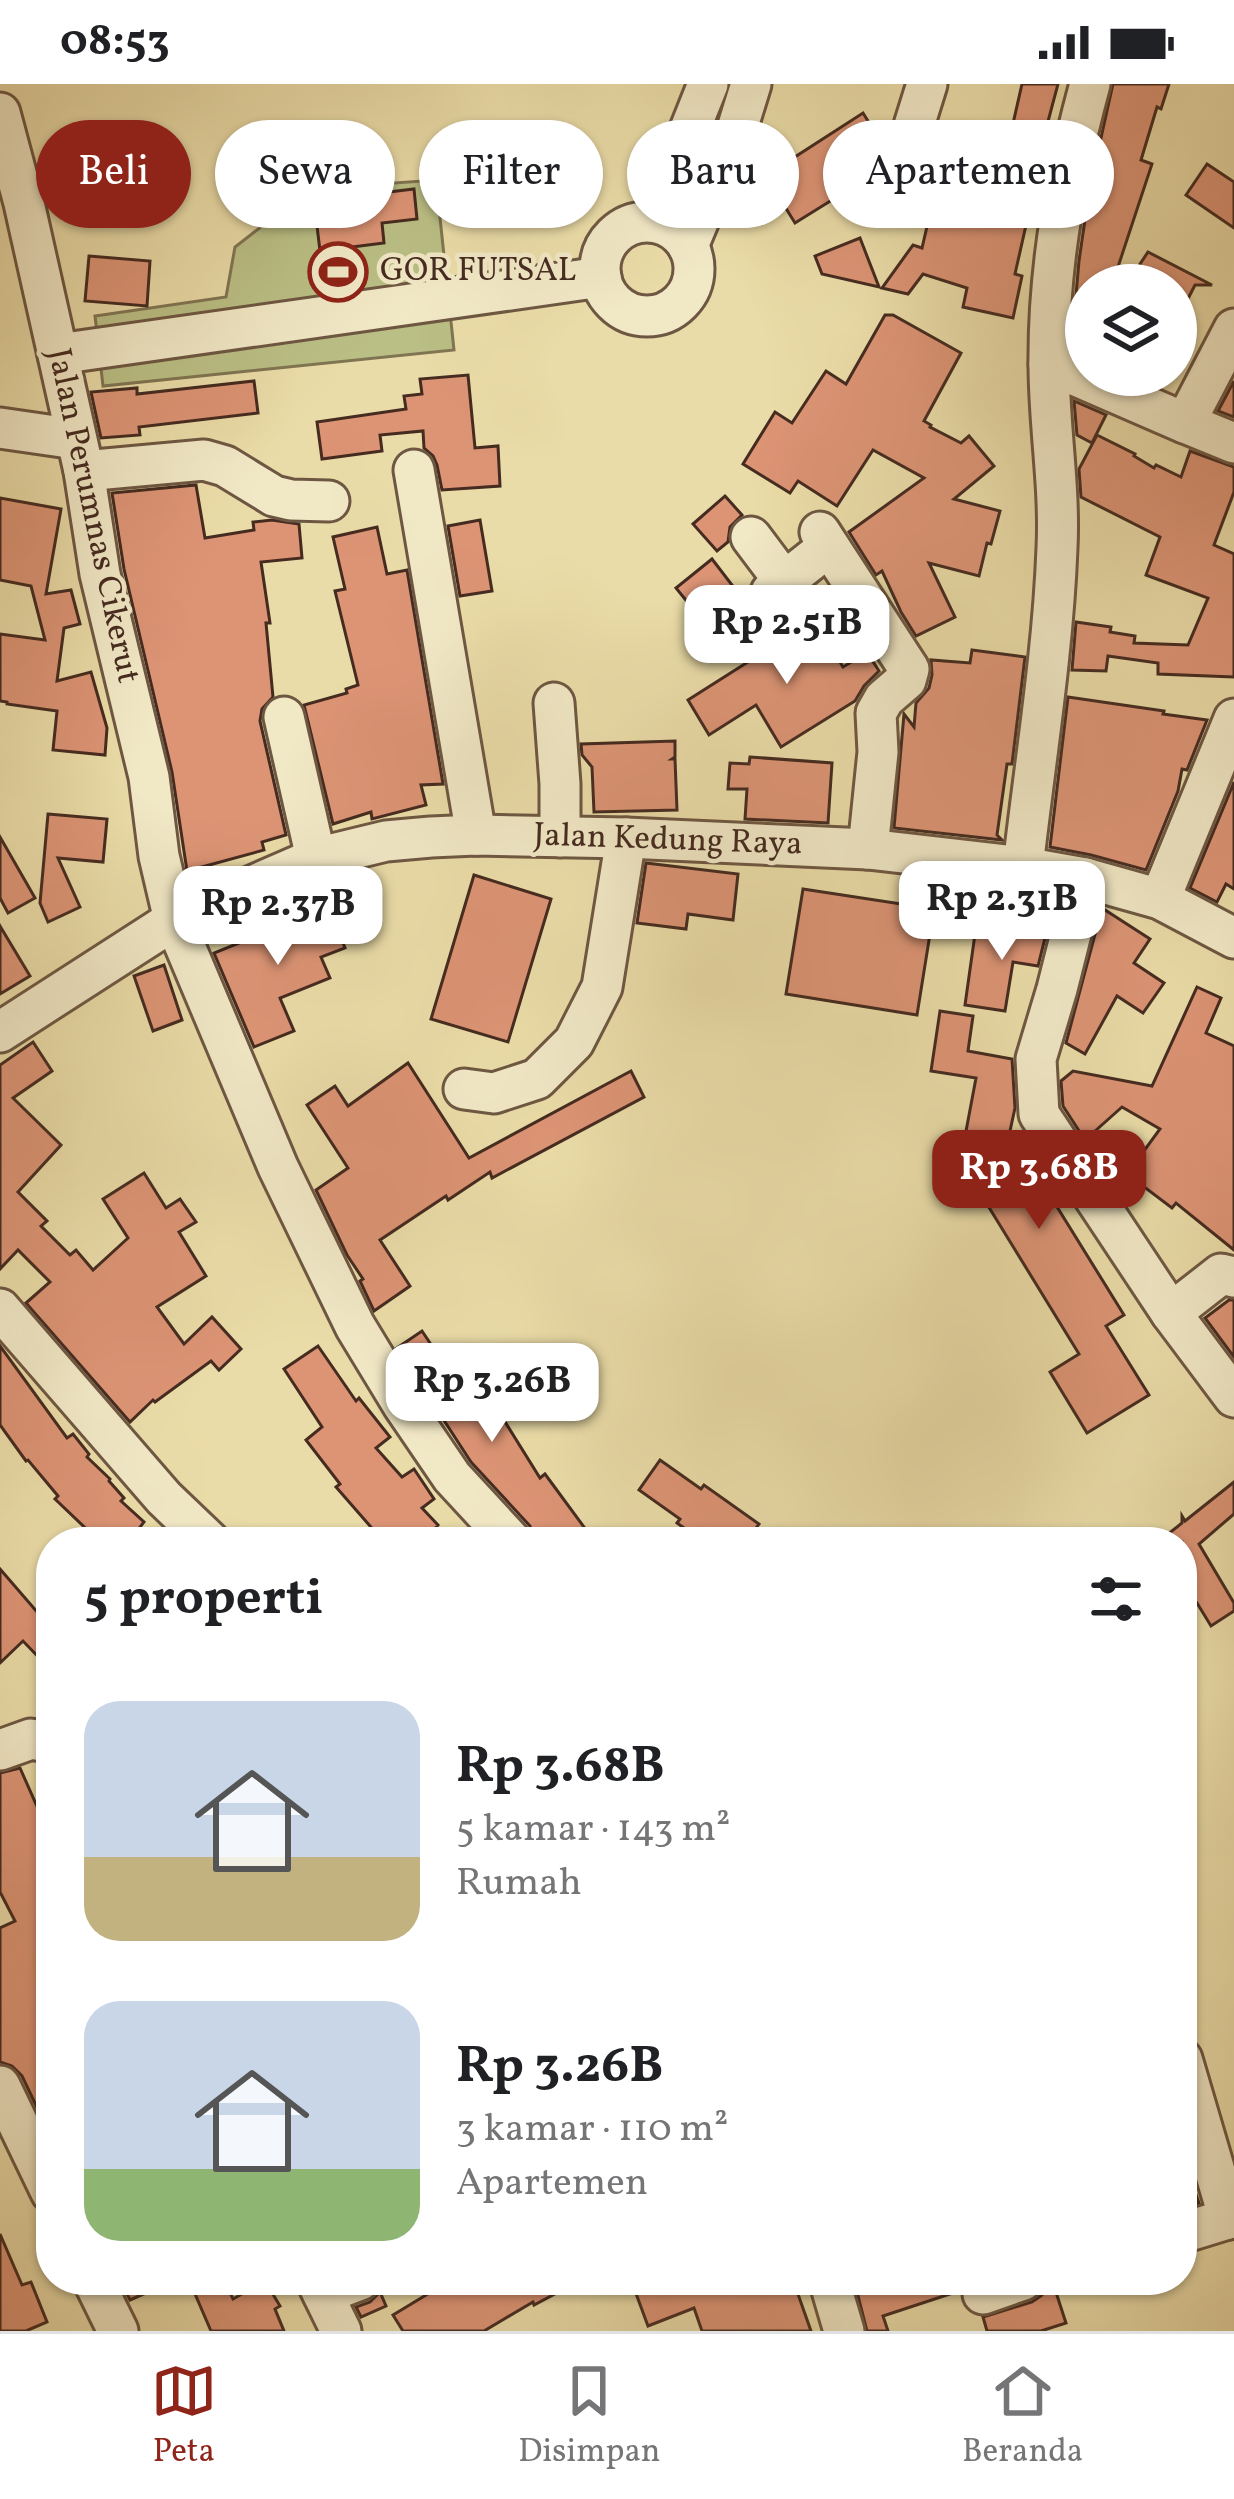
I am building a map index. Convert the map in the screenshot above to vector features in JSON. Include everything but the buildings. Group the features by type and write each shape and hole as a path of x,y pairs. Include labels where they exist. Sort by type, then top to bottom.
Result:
{"street":[{"path":"694,120 708,84"},
{"path":"688,246 751,84"},
{"path":"916,120 927,84"},
{"path":"1023,867 1057,548 1050,302 1059,224 1090,84"},
{"name":"Jalan Perumnas Cikerut","path":"0,113 80,455 100,574 149,777 159,856 174,920 278,1167 355,1325 452,1477 498,1527"},
{"path":"627,226 604,248 601,277 615,303 641,315 669,310 689,289 693,274 688,246 670,228"},
{"path":"58,354 601,277"},
{"path":"1185,423 1234,329"},
{"path":"1049,364 1234,442"},
{"path":"0,428 80,455 204,460 225,466 274,496 329,501"},
{"path":"414,470 476,835"},
{"path":"751,537 777,586 824,540 909,670 906,680 876,713 879,742 868,849"},
{"path":"554,703 560,837"},
{"path":"284,717 316,858"},
{"path":"1160,899 1226,763 1234,719"},
{"name":"Jalan Kedung Raya","path":"0,1032 174,920 316,858 386,842 476,835 868,849 1023,867 1160,899 1234,938"},
{"path":"464,1089 494,1094 537,1079 574,1042 602,987 626,838"},
{"path":"1085,878 1036,1059 1036,1104 1046,1127 1171,1312 1234,1397"},
{"path":"1171,1312 1220,1274 1234,1277"},
{"path":"0,1310 194,1527"},
{"path":"0,1750 36,1740"},
{"path":"0,2086 36,2161"},
{"path":"1197,2107 1232,2218 1197,2228"},
{"path":"100,2295 118,2331"},
{"path":"335,2295 341,2331"},
{"path":"834,2295 844,2331"}],"green space":[{"name":"GOR FUTSAL","path":"419,181 419,228 441,228 454,350 103,386 95,316 226,297 235,247 260,228 395,228 395,183"}],"place":[{"name":"GOR FUTSAL","path":"338,272"}]}
